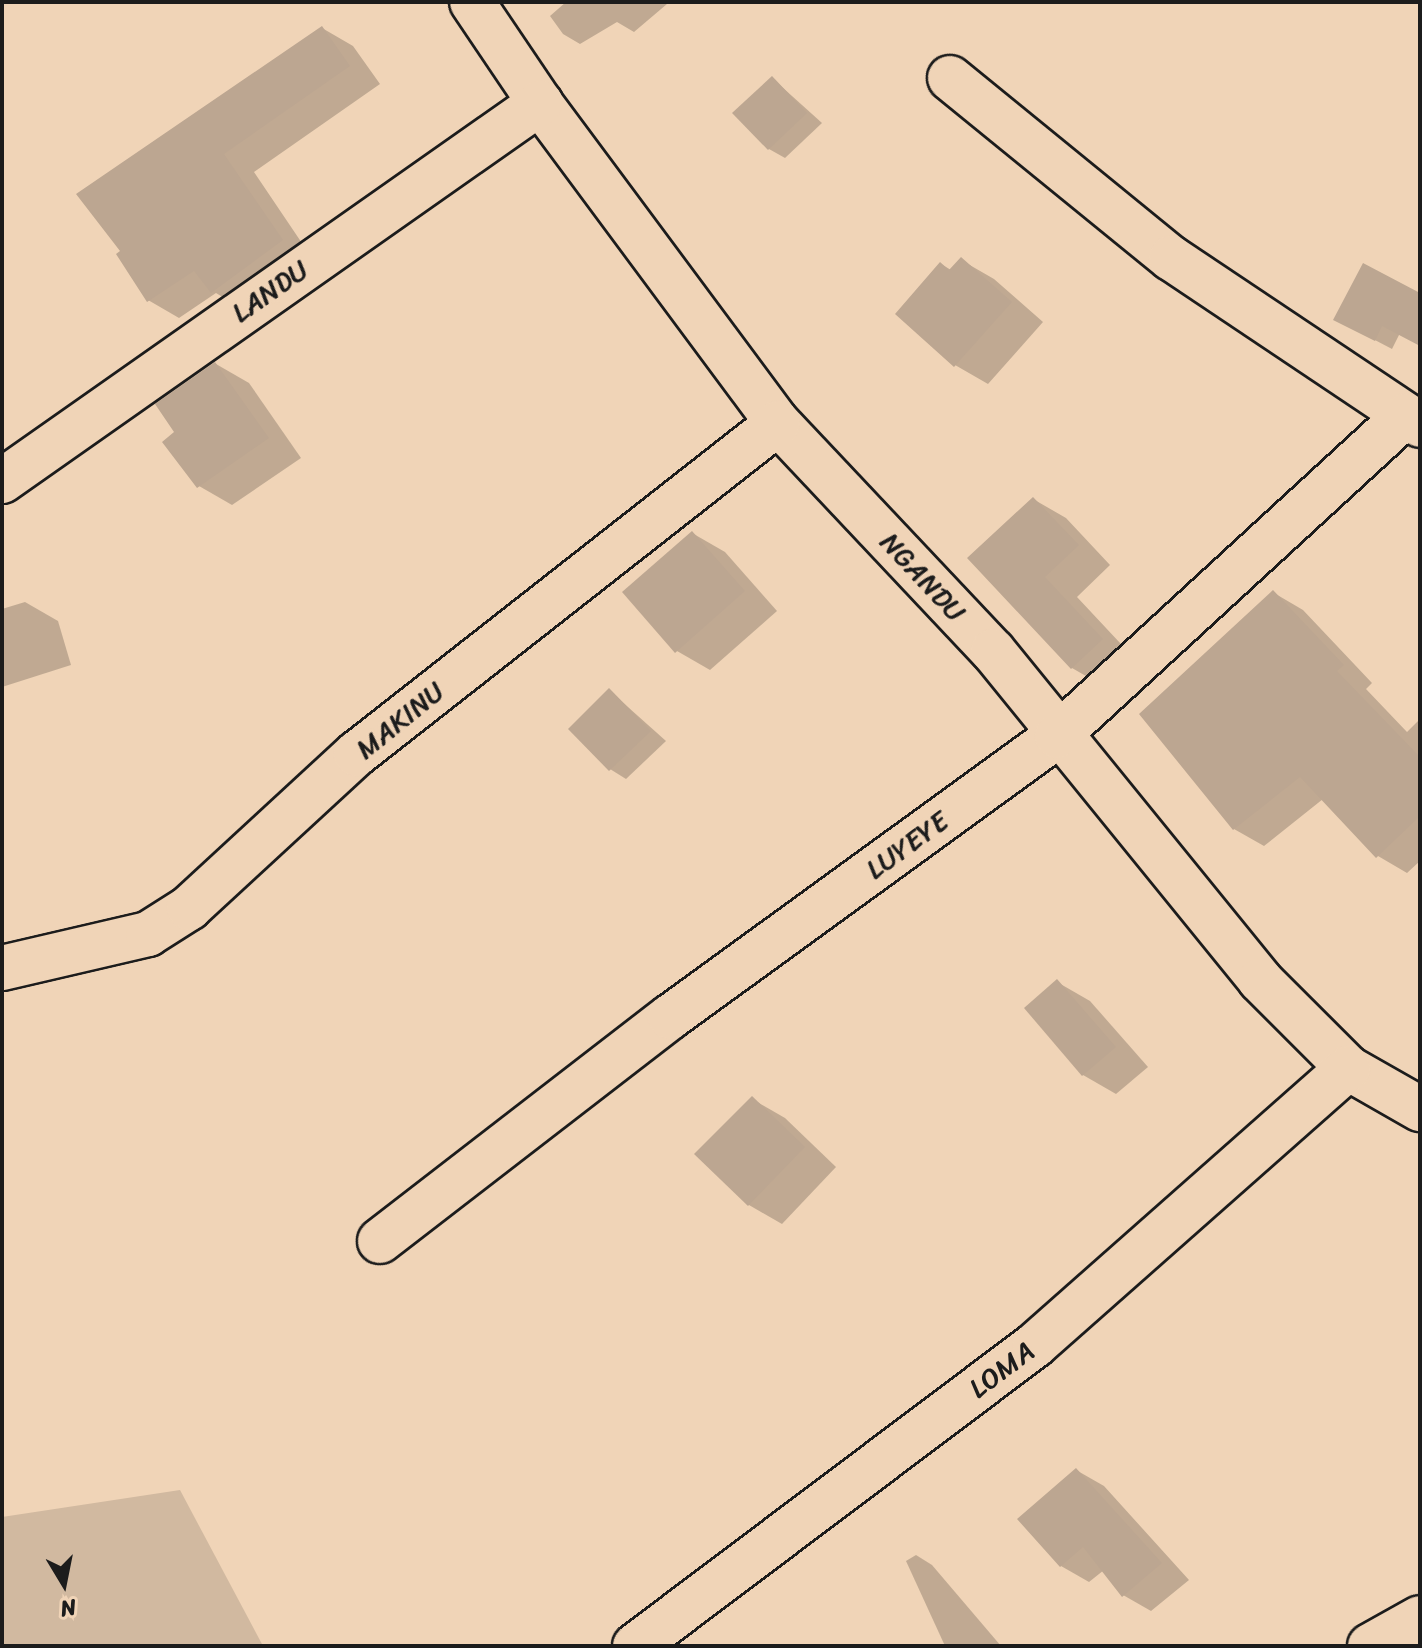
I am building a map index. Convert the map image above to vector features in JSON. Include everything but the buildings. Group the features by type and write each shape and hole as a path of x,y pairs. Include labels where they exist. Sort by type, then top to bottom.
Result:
{"street":[{"name":"NGANDU","path":"472,2 540,103 778,423 993,651 1057,736 1260,980 1348,1068 1420,1109"},
{"path":"950,78 1171,258 1412,420"},
{"name":"LANDU","path":"2,481 540,103"},
{"name":"LUYEYE","path":"380,1241 670,1017 1057,736 1412,420"},
{"name":"MAKINU","path":"2,968 148,934 189,908 356,754 778,423"},
{"name":"LOMA","path":"635,1646 1035,1345 1348,1068"},
{"path":"1370,1646 1420,1618"}],"shaded area":[{"path":"180,1490 263,1646 2,1646 2,1517"}]}
